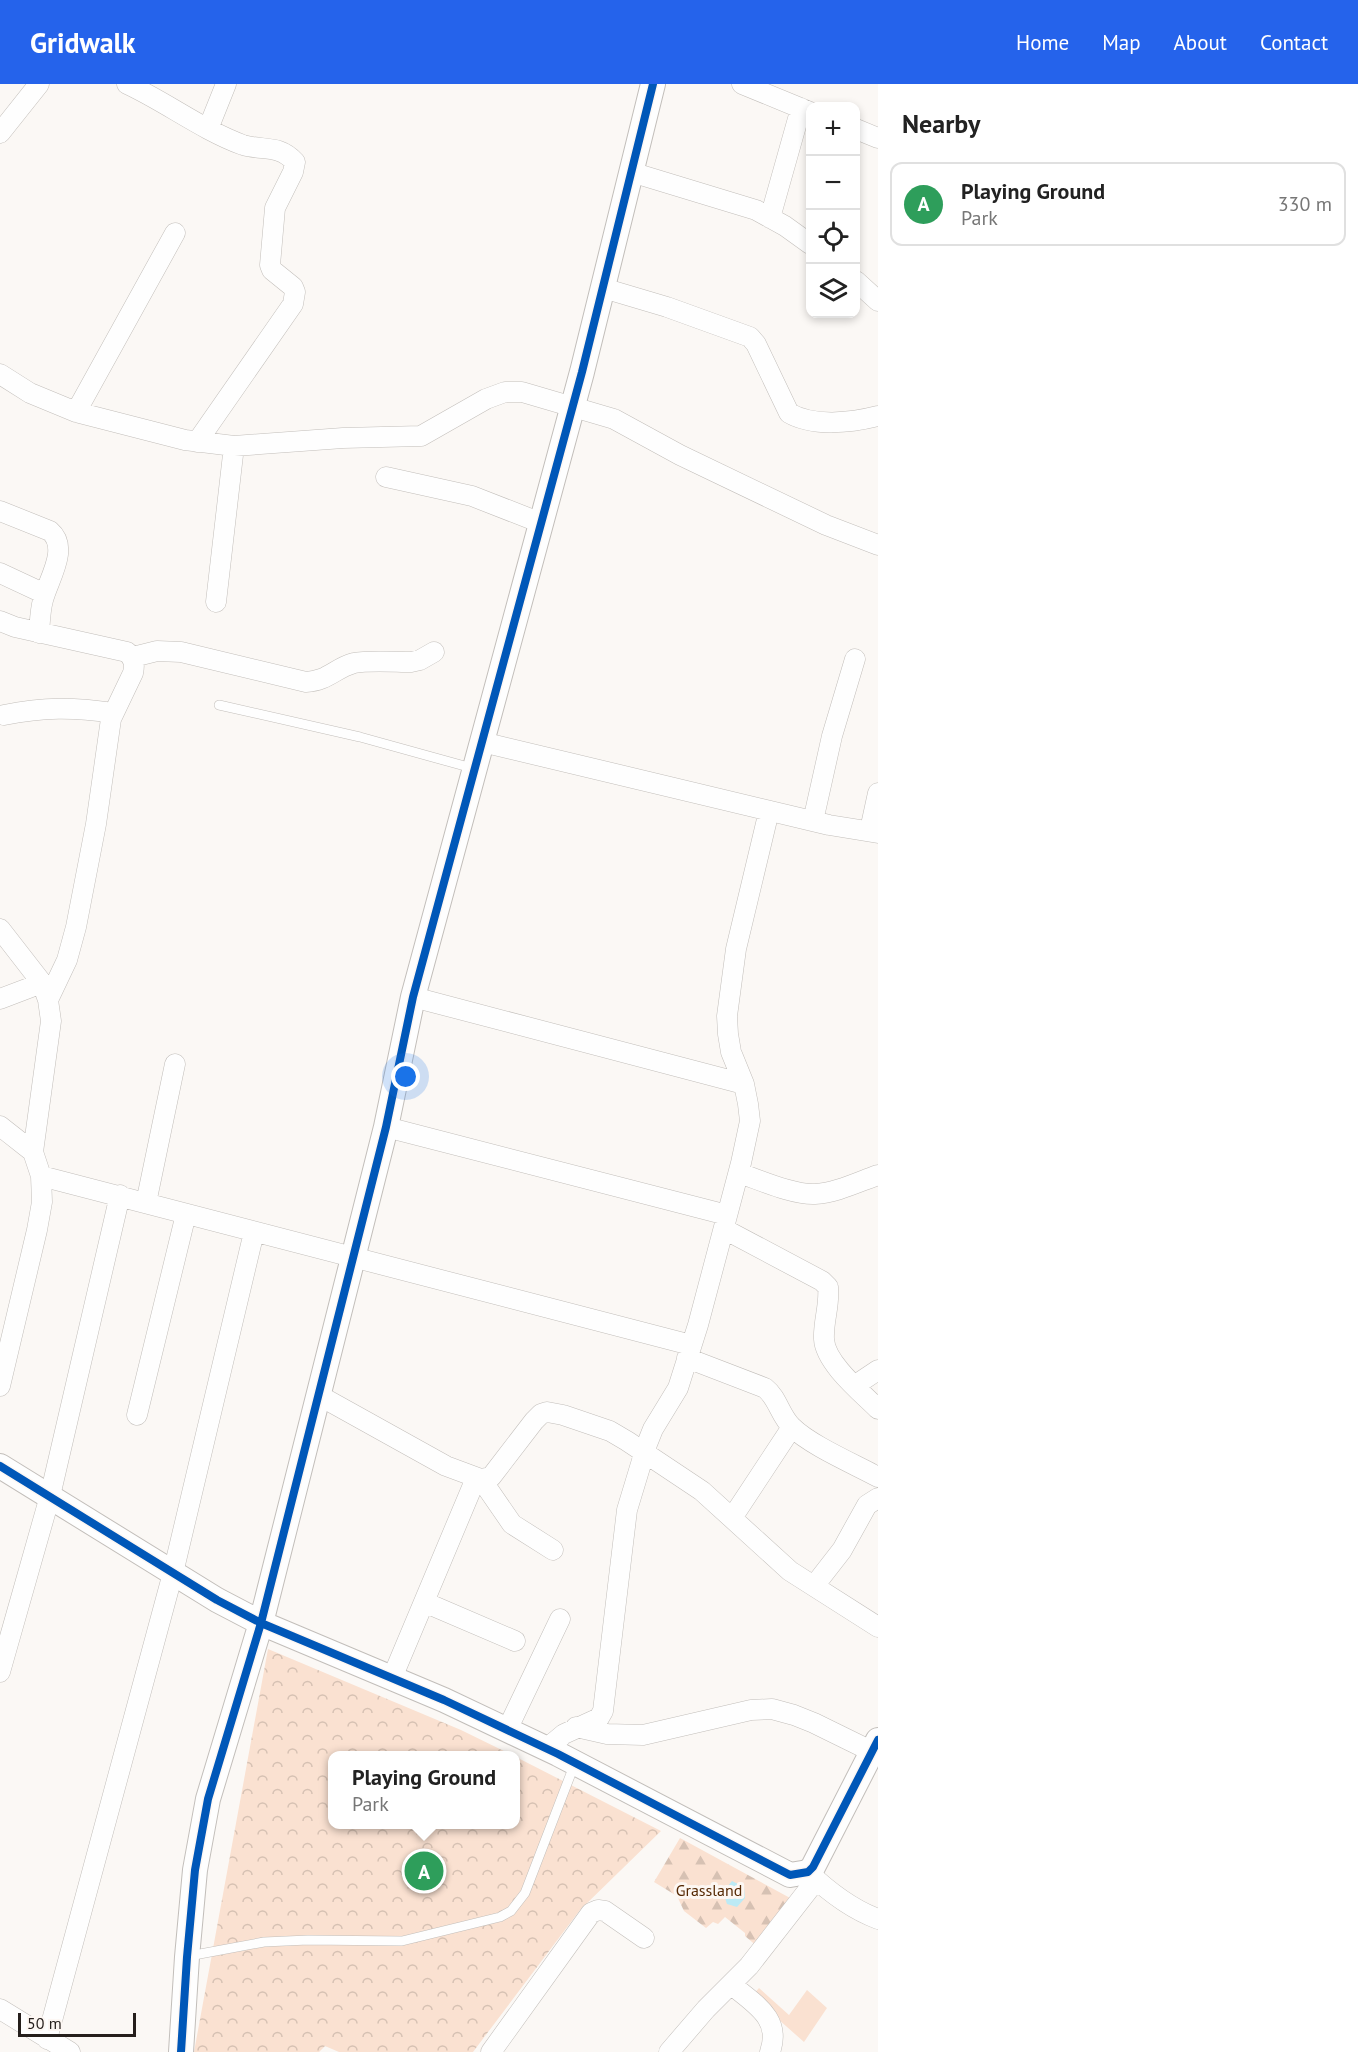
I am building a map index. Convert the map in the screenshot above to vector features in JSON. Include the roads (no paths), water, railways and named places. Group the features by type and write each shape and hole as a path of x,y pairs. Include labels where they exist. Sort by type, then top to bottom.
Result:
{"street":[{"path":"0,133 39,84"},
{"path":"127,84 161,100 208,129 243,145 277,149 295,162 293,172 274,208 270,265 272,270 293,287 295,298 293,304 197,442"},
{"path":"208,129 226,84"},
{"path":"181,2052 195,1870 208,1799 261,1623 386,1127 413,997 572,408 653,84"},
{"path":"742,84 806,110 770,218"},
{"path":"860,131 878,138"},
{"path":"631,172 756,210 806,241"},
{"path":"76,412 175,233"},
{"path":"860,286 878,302"},
{"path":"603,288 678,310 750,337 756,344 789,412 796,417 835,422 878,416"},
{"path":"0,374 30,393 76,412 197,442 234,446 344,438 421,436 486,399 505,392 522,392 614,419 680,455 816,520 878,545"},
{"path":"216,602 234,446"},
{"path":"386,477 472,496 541,523"},
{"path":"0,511 50,531 59,542 59,553 40,612 39,633"},
{"path":"0,573 45,594"},
{"path":"0,621 39,633 127,652 133,657 134,665 133,673 113,713 108,731 96,824 76,927 67,960 45,992 0,999"},
{"path":"133,657 157,651 181,652 306,682 316,682 326,679 353,663 411,662 434,652"},
{"path":"813,821 832,736 855,658"},
{"path":"4,715 61,707 113,713"},
{"path":"482,742 813,821 874,831 878,793"},
{"path":"546,1749 564,1734 599,1718 603,1711 627,1510 653,1429 678,1388 739,1173 750,1121 744,1084 731,1052 728,1034 729,993 736,949 769,811"},
{"path":"0,929 45,992 51,1021 50,1042 33,1152 41,1176 42,1202 0,1386"},
{"path":"413,997 744,1084"},
{"path":"146,1203 175,1064"},
{"path":"0,1126 33,1152"},
{"path":"386,1127 725,1222 822,1281 828,1287 824,1339 826,1351 854,1386 878,1409"},
{"path":"739,1173 802,1193 815,1194 830,1192 878,1175"},
{"path":"41,1176 352,1258 689,1352 765,1388 772,1394 792,1427 822,1447 878,1477"},
{"path":"0,1672 50,1496 120,1195"},
{"path":"137,1415 186,1214"},
{"path":"47,2039 173,1573 254,1232"},
{"path":"854,1386 878,1370"},
{"path":"320,1395 446,1466 478,1479 512,1524 554,1550"},
{"path":"478,1479 491,1477 541,1414 547,1412 563,1415 610,1431 702,1491 790,1572 878,1627"},
{"path":"732,1518 792,1427"},
{"path":"0,1466 217,1600 261,1623 444,1700 507,1730 790,1875 812,1876 840,1900 878,1919"},
{"path":"392,1678 478,1479"},
{"path":"814,1586 842,1550 867,1505 878,1498"},
{"path":"424,1602 515,1641"},
{"path":"507,1730 560,1619"},
{"path":"576,1727 607,1734 643,1735 751,1710 772,1709 874,1745 813,1867 812,1876 749,1966 706,2009 669,2052"},
{"path":"491,2052 591,1913 598,1910 605,1911 644,1938"},
{"path":"732,1985 767,2015 773,2030 770,2052"},
{"path":"0,2009 70,2052"}],"lane":[{"path":"219,705 360,737 475,769"},
{"path":"187,1956 264,1942 402,1941 500,1917 511,1911 525,1893 575,1763"}],"water":[{"path":"732,1881 744,1887 745,1898 737,1907 727,1904 723,1892"}],"place":[{"name":"Playing Ground","path":"424,1871"}],"park label":[{"name":"Grassland","path":"709,1890"}]}
